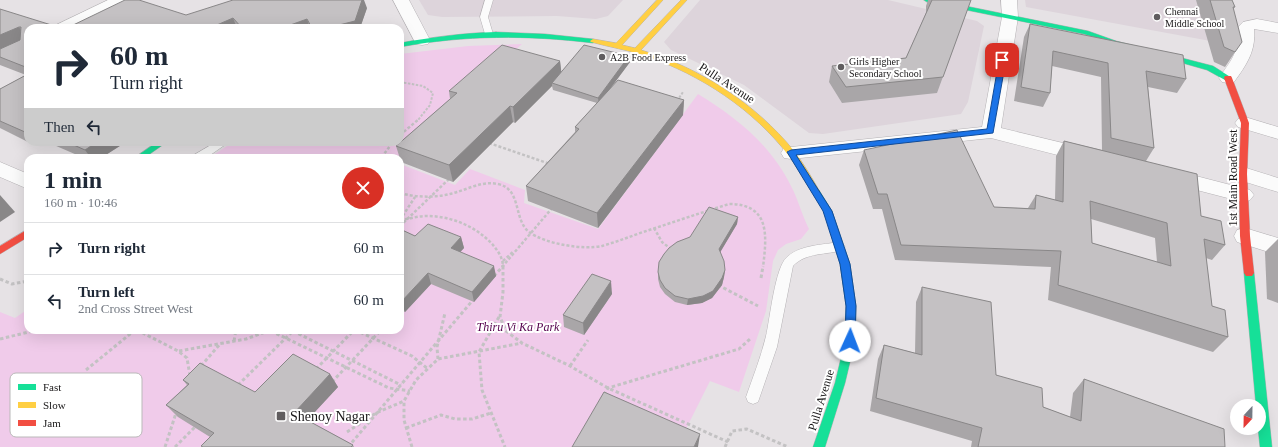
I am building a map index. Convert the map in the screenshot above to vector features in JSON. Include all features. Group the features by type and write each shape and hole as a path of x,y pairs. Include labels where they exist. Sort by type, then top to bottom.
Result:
{"street":[{"path":"70,24 120,0"},
{"path":"401,0 422,40"},
{"path":"618,45 660,0"},
{"path":"637,50 684,0"},
{"path":"927,0 1086,32 1114,42 1210,68 1228,78 1242,57 1246,46 1246,27 1248,24 1278,28"},
{"path":"991,132 1010,17 1009,0"},
{"name":"Pulla Avenue","path":"404,44 422,40 489,34 514,34 565,37 618,45 668,61 727,94 756,116 791,152 828,211 845,264 851,306 850,341 840,383 819,447"},
{"name":"1st Main Road West","path":"1228,78 1246,123 1243,174 1245,236 1266,447"},
{"path":"1246,123 1278,132"},
{"path":"791,152 991,132 1106,160"},
{"path":"144,154 157,146"},
{"path":"0,169 24,180"},
{"path":"1152,172 1244,195"},
{"path":"1243,174 1278,184"},
{"path":"0,251 24,235"},
{"path":"1245,236 1278,247"}],"lane":[{"path":"489,0 484,17 489,34"},
{"path":"204,154 218,146"},
{"path":"753,397 766,366 776,329 783,283 788,263 798,255 839,247"}],"path":[{"path":"404,83 423,86 433,93 433,101 428,109 404,131"},
{"path":"674,105 686,88"},
{"path":"486,142 551,165"},
{"path":"404,222 454,174"},
{"path":"404,194 415,197 455,193 481,184 497,184 507,187 512,192 519,214 528,231 545,241 571,246 601,246 729,204 745,205 755,210 765,226 764,258 760,286"},
{"path":"404,214 415,197"},
{"path":"493,277 555,205"},
{"path":"404,219 428,216 454,220 470,226 486,237 497,250 502,261 503,292 500,316 479,352 482,390 505,447"},
{"path":"654,228 662,242 674,252"},
{"path":"502,261 532,234"},
{"path":"0,279 12,284 24,282"},
{"path":"712,280 725,289 758,306"},
{"path":"348,447 478,295"},
{"path":"756,313 759,299"},
{"path":"438,359 437,347 445,313"},
{"path":"500,316 506,331 522,343 570,366 608,388 728,442"},
{"path":"0,339 24,333"},
{"path":"86,370 131,334"},
{"path":"144,334 178,351 187,358 191,378 196,373"},
{"path":"234,341 235,334"},
{"path":"178,351 234,341 258,334"},
{"path":"279,334 389,388 410,392"},
{"path":"237,386 290,334"},
{"path":"301,334 401,385"},
{"path":"311,374 350,334"},
{"path":"363,334 412,356 428,369"},
{"path":"330,384 376,334"},
{"path":"600,401 608,388 739,349 749,341 751,334"},
{"path":"570,366 588,340"},
{"path":"201,367 220,343"},
{"path":"347,432 376,413 404,400 416,380 438,359 522,343"},
{"path":"404,400 404,420 411,446"},
{"path":"165,447 176,412"},
{"path":"406,428 441,415 456,419 472,419 492,413"},
{"path":"175,447 197,425"},
{"path":"725,447 732,431 747,429 788,447"}],"shaded area":[{"path":"419,0 623,0 608,16 596,19 557,16 442,17 428,15"},
{"name":"Girls Higher Secondary School","path":"700,0 888,0 977,21 984,26 968,102 961,114 823,134 809,133 744,85 671,50 664,42"},
{"name":"Chennai Middle School","path":"1025,0 1228,0 1243,47 1026,7"}],"green space":[{"path":"522,44 401,154 215,154 227,146 404,146 404,54 468,46"},
{"name":"Thiru Vi Ka Park","path":"698,94 726,113 751,133 773,157 783,171 796,196 809,229 801,239 786,244 778,250 773,261 766,311 739,392 710,381 680,441 583,447 0,447 0,312 15,318 24,312 24,334 404,334 404,166 455,185 470,169 525,190 524,203 598,229"}],"building":[{"path":"125,0 139,0 186,15 233,0 362,0 355,21 343,24 310,24 307,19 293,24 238,24 233,18 219,24 75,24"},
{"path":"932,0 971,0 943,77 846,87 832,66 906,58"},
{"path":"1210,0 1232,0 1235,7 1233,7 1242,42 1235,52 1224,47"},
{"path":"0,9 48,24 24,24 24,66 0,57 0,49 20,40 21,27 0,35"},
{"path":"1030,24 1183,55 1186,79 1146,71 1154,148 1111,138 1108,63 1053,51 1050,93 1021,87"},
{"path":"502,45 560,61 513,107 510,106 449,165 396,146 404,146 404,139 457,93 449,91"},
{"path":"584,45 629,56 598,98 552,83"},
{"path":"24,76 24,132 0,121 0,89"},
{"path":"618,80 684,100 597,213 526,186 579,129 575,127"},
{"path":"957,130 994,207 1035,209 1036,195 1063,202 1064,141 1197,174 1201,216 1221,221 1225,245 1204,239 1212,306 1225,310 1228,337 1058,285 1061,251 901,245 887,194 878,194 864,150","holes":["1090,201 1167,223 1171,266 1092,243"]},
{"path":"76,146 91,146 85,150"},
{"path":"709,207 738,217 719,249 724,261 725,270 722,278 713,291 703,296 688,299 675,296 665,288 660,280 658,272 659,262 669,248 677,242 690,237"},
{"path":"428,224 461,237 451,248 494,266 472,292 428,273 404,299 404,231 415,236"},
{"path":"592,274 611,281 583,323 563,315"},
{"path":"922,287 991,302 996,375 1042,388 1043,407 1081,421 1084,379 1224,429 1225,447 978,447 982,428 876,398 884,345 922,355"},
{"path":"293,354 330,374 294,413 353,445 351,447 203,447 201,446 214,433 166,405 189,384 183,380 200,363 255,392"},
{"path":"604,392 700,434 694,447 572,447"}],"traffic: fast":[{"path":"927,0 1086,32 1114,42 1210,68 1228,78"},
{"path":"404,44 448,37 496,34 545,36 593,41"},
{"path":"144,154 157,146"},
{"path":"816,192 828,211 845,264 851,306 850,341 840,383 819,447"},
{"path":"1249,273 1266,447"}],"traffic: slow":[{"path":"618,45 660,0"},
{"path":"637,50 684,0"},
{"path":"593,41 649,55 676,65 728,94 772,131 791,153 816,192"}],"traffic: jam":[{"path":"1228,78 1245,123 1243,174 1245,236 1249,273"},
{"path":"0,251 24,235"}],"place":[{"name":"Chennai Middle School","path":"1157,17"},
{"name":"A2B Food Express","path":"602,57"},
{"name":"Girls Higher Secondary School","path":"841,67"},
{"name":"Shenoy Nagar","path":"281,416"}],"route":[{"path":"850,341 851,306 845,264 828,211 791,152 991,132 1002,60"}]}
